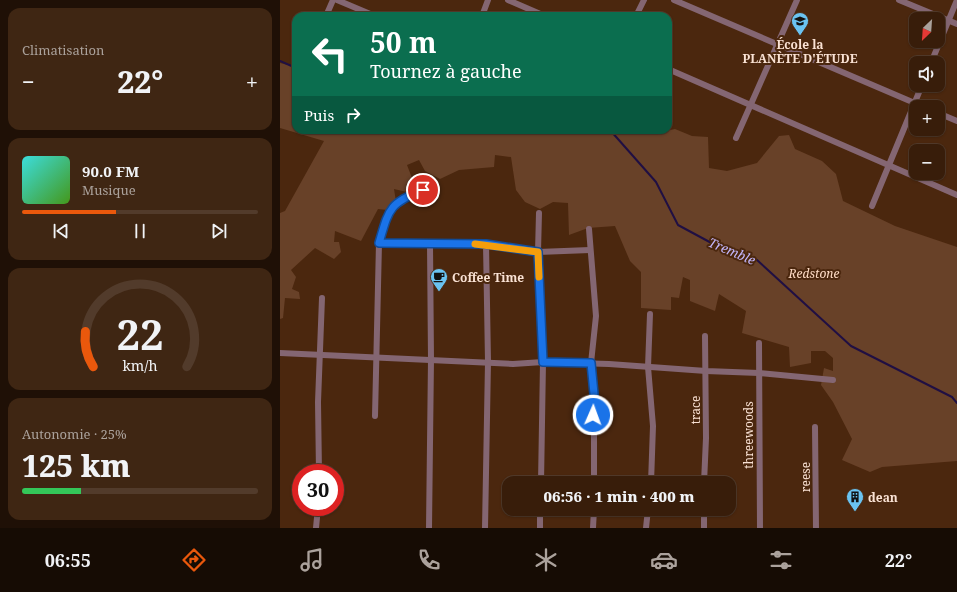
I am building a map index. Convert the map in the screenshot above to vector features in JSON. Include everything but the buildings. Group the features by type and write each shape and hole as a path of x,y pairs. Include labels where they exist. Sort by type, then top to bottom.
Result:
{"street":[{"path":"328,12 333,0"},
{"path":"337,0 366,12"},
{"path":"484,12 488,0"},
{"path":"508,0 536,12"},
{"path":"638,12 644,0"},
{"path":"674,0 909,101"},
{"path":"736,138 797,0"},
{"path":"899,0 957,24"},
{"path":"934,56 957,0"},
{"path":"672,71 889,164 957,195"},
{"path":"872,206 909,115"},
{"path":"945,116 957,122"},
{"path":"375,416 375,357 379,243 386,220 396,203 401,199 433,186"},
{"path":"539,213 538,252 543,362 541,476"},
{"path":"589,229 596,316 591,363 594,394 594,476"},
{"path":"379,243 486,244 538,252 590,250"},
{"path":"429,528 431,360 430,244"},
{"path":"485,528 488,362 486,244"},
{"path":"319,464 318,402 322,298"},
{"path":"650,314 648,367 654,426 651,476"},
{"name":"trace","path":"704,476 706,371 705,336"},
{"name":"threewoods","path":"759,343 760,528"},
{"path":"280,353 526,364 543,362 591,363 759,373 833,380"},
{"name":"reese","path":"816,427 816,528"},
{"path":"316,528 317,516"},
{"path":"540,516 540,528"},
{"path":"593,528 594,516"},
{"path":"646,528 647,516"},
{"path":"704,516 704,528"}],"green space":[{"name":"Redstone","path":"280,63 292,66 292,132 280,128"},
{"name":"Redstone","path":"675,129 692,136 708,137 709,168 727,171 757,163 779,136 789,135 795,149 822,161 836,174 843,201 895,226 957,247 957,461 882,467 870,472 842,460 852,439 833,402 821,385 824,368 833,371 833,358 825,351 811,351 811,363 790,367 789,347 742,333 746,311 719,294 715,311 690,301 690,280 683,277 679,298 671,297 671,310 641,308 641,272 630,261 615,226 588,228 569,235 568,203 553,202 540,209 525,202 516,190 511,157 495,155 494,167 459,170 440,179 425,171 419,160 407,165 412,178 409,180 411,193 394,189 396,202 387,210 378,209 361,241 335,231 334,242 339,242 341,252 334,259 315,248 291,270 296,277 292,289 299,292 300,299 285,298 283,318 280,319 280,213 285,211 324,141 300,134 672,134 672,130"}],"waterway":[{"name":"Tremble","path":"280,61 292,66"},
{"name":"Tremble","path":"614,134 656,182 678,225 717,246 757,260 851,346 952,397 957,403"}],"slow traffic":[{"path":"475,244 486,244 538,252 539,277"}],"place":[{"name":"École la PLANÈTE D'ÉTUDE","path":"800,36"},
{"name":"Coffee Time","path":"439,292"},
{"name":"dean","path":"855,512"}],"route":[{"path":"423,190 401,199 396,203 386,220 379,243 486,244 538,252 543,362 591,363 594,394 593,415"}]}
